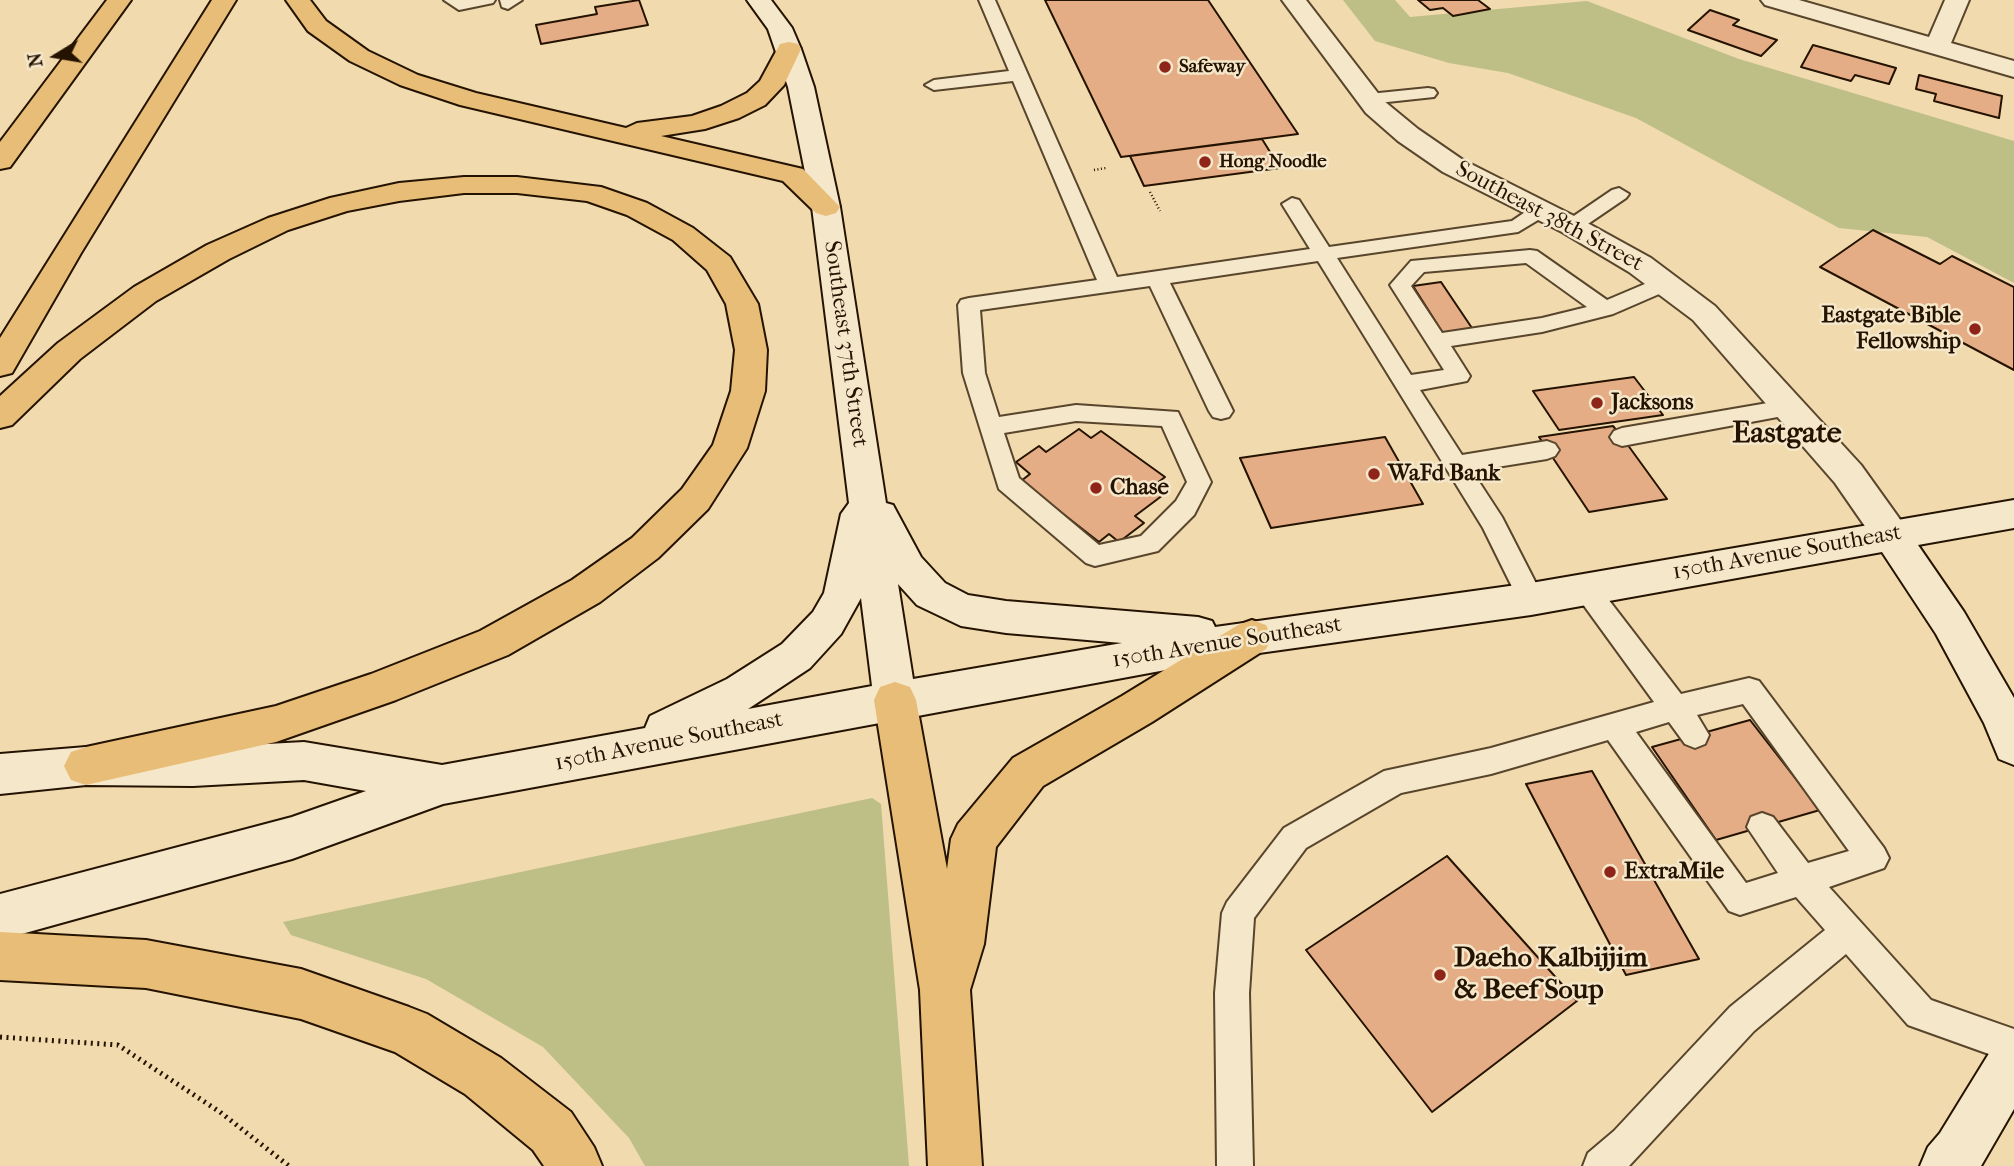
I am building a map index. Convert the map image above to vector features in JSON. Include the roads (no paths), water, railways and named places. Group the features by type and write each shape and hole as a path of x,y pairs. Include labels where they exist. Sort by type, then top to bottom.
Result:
{"highway":[{"path":"0,161 119,0"},
{"path":"0,365 66,253 224,0"},
{"path":"298,0 317,26 359,56 409,80 469,99 793,175 826,207"},
{"path":"610,133 696,123 730,112 755,99 771,85 789,49"},
{"path":"0,416 69,351 145,294 218,252 278,224 340,204 399,192 464,185 517,185 591,193 637,209 683,234 719,264 741,304 751,350 748,391 729,448 695,499 645,548 586,591 494,643 381,688 276,724 86,766"},
{"path":"945,990 960,944 974,839 1028,772 1137,709 1252,637"},
{"path":"895,700 945,990 955,1166"},
{"path":"0,956 145,964 301,993 409,1032 483,1076 552,1131 575,1166"}],"main road":[{"name":"Southeast 37th Street","path":"759,0 780,28 789,49 801,87 826,207 895,700"},
{"name":"Southeast 38th Street","path":"1294,0 1369,99 1408,135 1452,166 1572,226 1640,265 1704,313 1791,407 1848,474 1950,623 2003,718 2014,746"},
{"path":"1773,0 2014,69"},
{"path":"1937,47 1957,0"},
{"path":"865,485 906,568 931,594 961,610 1006,617 1252,637"},
{"path":"618,751 742,692 796,656 827,623 843,596 865,485"},
{"name":"150th Avenue Southeast","path":"0,917 292,838 443,784 1252,637 1531,599 2014,514"},
{"name":"150th Avenue Southeast","path":"0,774 86,766 193,767 304,761 443,784"},
{"path":"1947,1166 1959,1152 2014,1060"}],"lane":[{"path":"452,0 459,5 487,0"},
{"path":"987,0 1110,285"},
{"path":"934,85 1019,75"},
{"path":"1369,99 1428,93"},
{"path":"1572,226 1619,194"},
{"path":"1292,204 1493,524 1531,599"},
{"path":"992,427 1076,413 1170,418 1199,482 1185,508 1149,544 1095,556 1008,483 974,373 969,305 1518,226 1541,210"},
{"path":"1405,384 1459,376 1400,285 1419,267 1530,256 1605,309"},
{"path":"1157,278 1221,411"},
{"path":"1437,341 1542,325 1605,309 1666,284"},
{"path":"1622,437 1791,407"},
{"path":"1456,465 1548,450"},
{"path":"1586,589 1695,735"},
{"path":"1236,1166 1232,993 1238,913 1295,838 1395,781 1491,761 1614,724 1749,690 1873,858 1740,900 1614,724"},
{"path":"1762,827 1801,880 1920,1013 2014,1046"},
{"path":"1601,1166 1627,1144 1742,1019 1848,932"}],"place":[{"name":"Safeway","path":"1165,67"},
{"name":"Hong Noodle","path":"1205,162"},
{"name":"Eastgate Bible Fellowship","path":"1975,329"},
{"name":"Jacksons","path":"1597,403"},
{"name":"WaFd Bank","path":"1374,474"},
{"name":"Chase","path":"1096,488"},
{"name":"ExtraMile","path":"1610,872"},
{"name":"Daeho Kalbijjim & Beef Soup","path":"1440,975"}],"district":[{"name":"Eastgate","path":"1787,435"}]}
